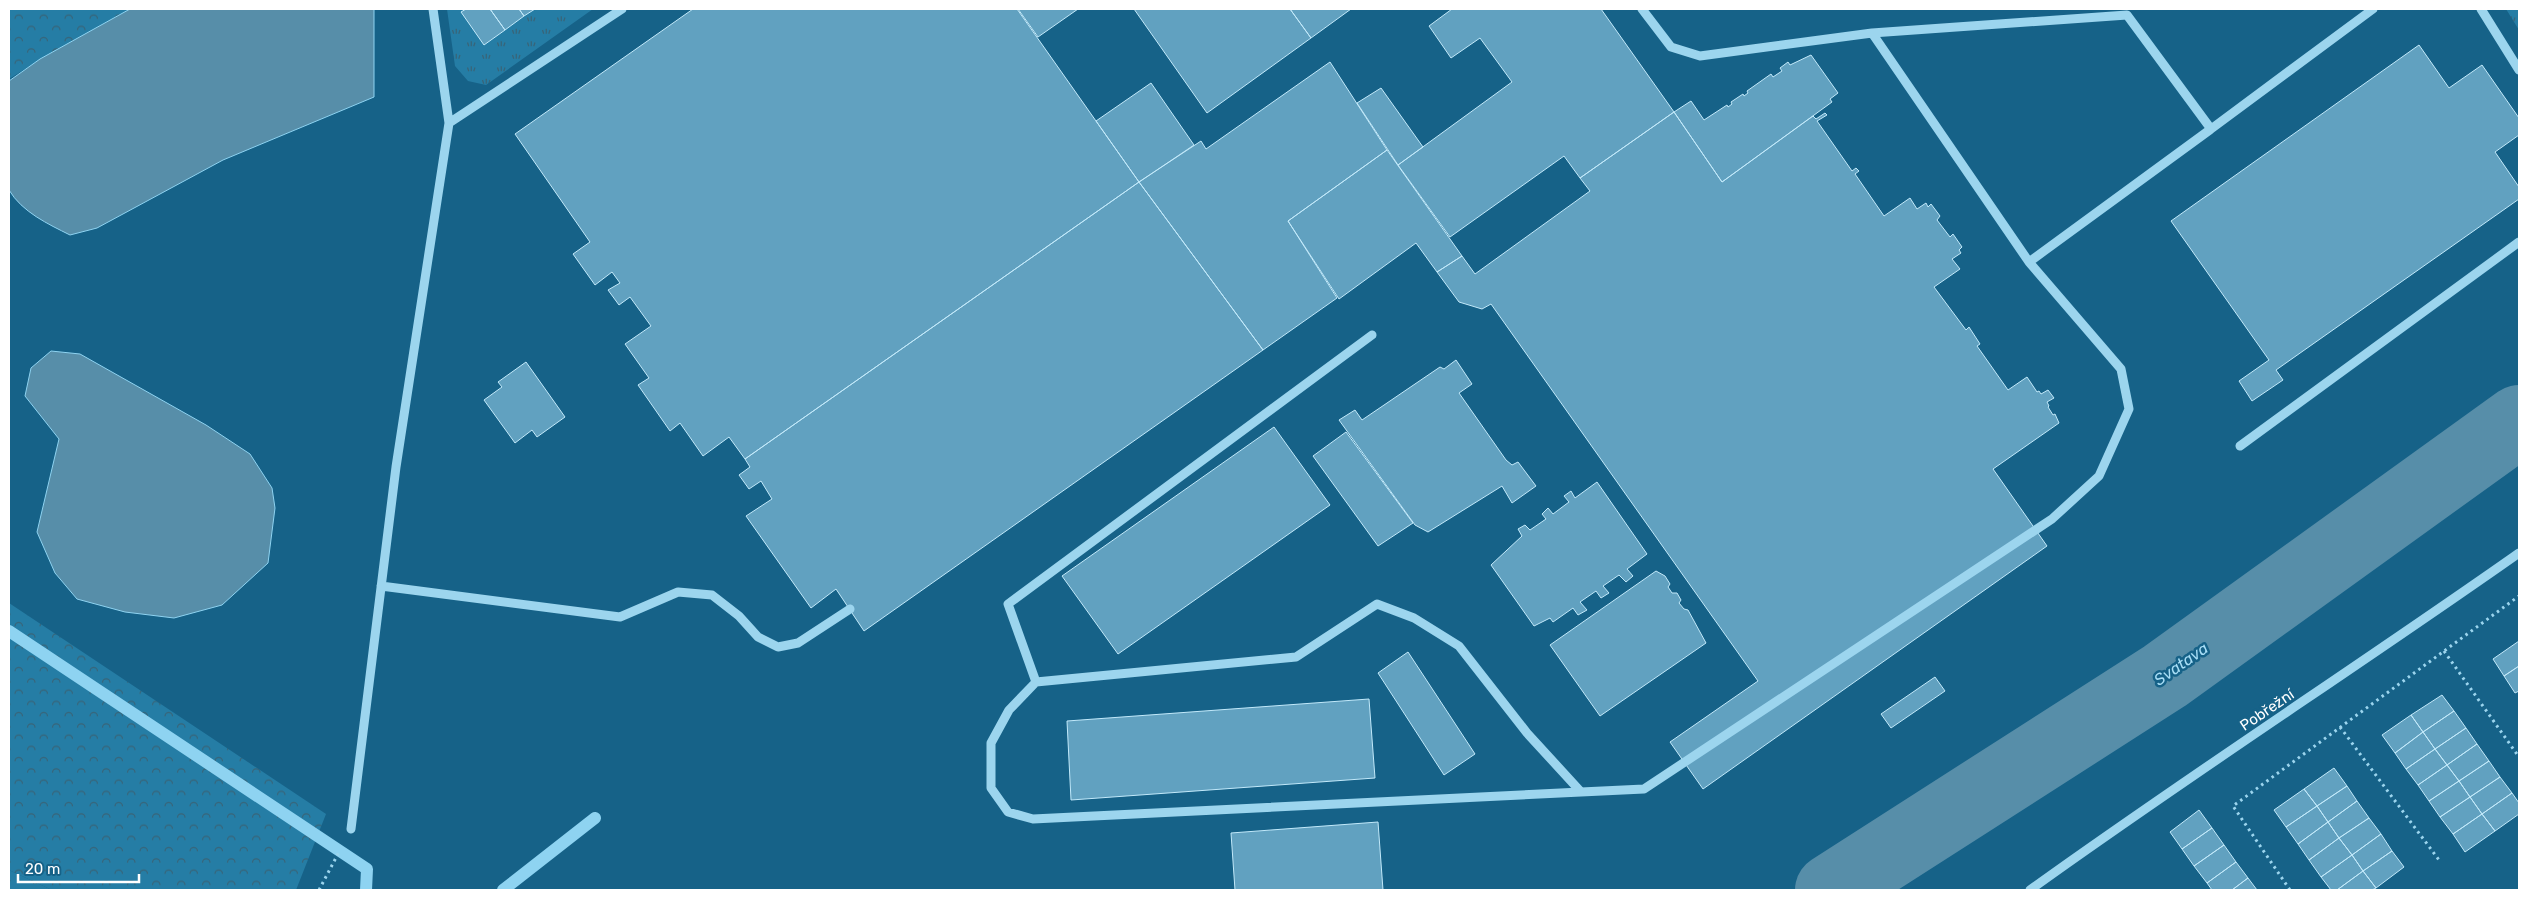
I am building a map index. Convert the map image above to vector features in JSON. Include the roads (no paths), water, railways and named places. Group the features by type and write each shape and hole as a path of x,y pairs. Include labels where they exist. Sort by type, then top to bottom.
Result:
{"street":[{"path":"351,829 396,468 449,123 433,9"},
{"path":"449,123 622,9"},
{"path":"1642,9 1671,47 1700,56 1872,33 2127,15 2211,129"},
{"path":"2029,262 2373,9"},
{"path":"2481,9 2519,70"},
{"path":"1582,792 1527,733 1459,646 1414,618 1377,604 1296,657 1036,682 1009,710 991,742 991,788 1008,812 1033,819 1644,789 2052,519 2099,476 2129,409 2121,369 2029,262 1872,33"},
{"path":"2240,446 2519,242"},
{"path":"1036,682 1008,604 1372,335"},
{"name":"Pobřežní","path":"2030,890 2145,807 2381,650 2519,553"},
{"path":"381,586 620,617 678,592 712,595 739,616 758,637 778,647 798,644 850,610"}],"waterway":[{"name":"Svatava","path":"1831,890 2165,676 2519,421"},
{"path":"9,631 367,869 366,890"},
{"path":"503,890 595,818"}]}
